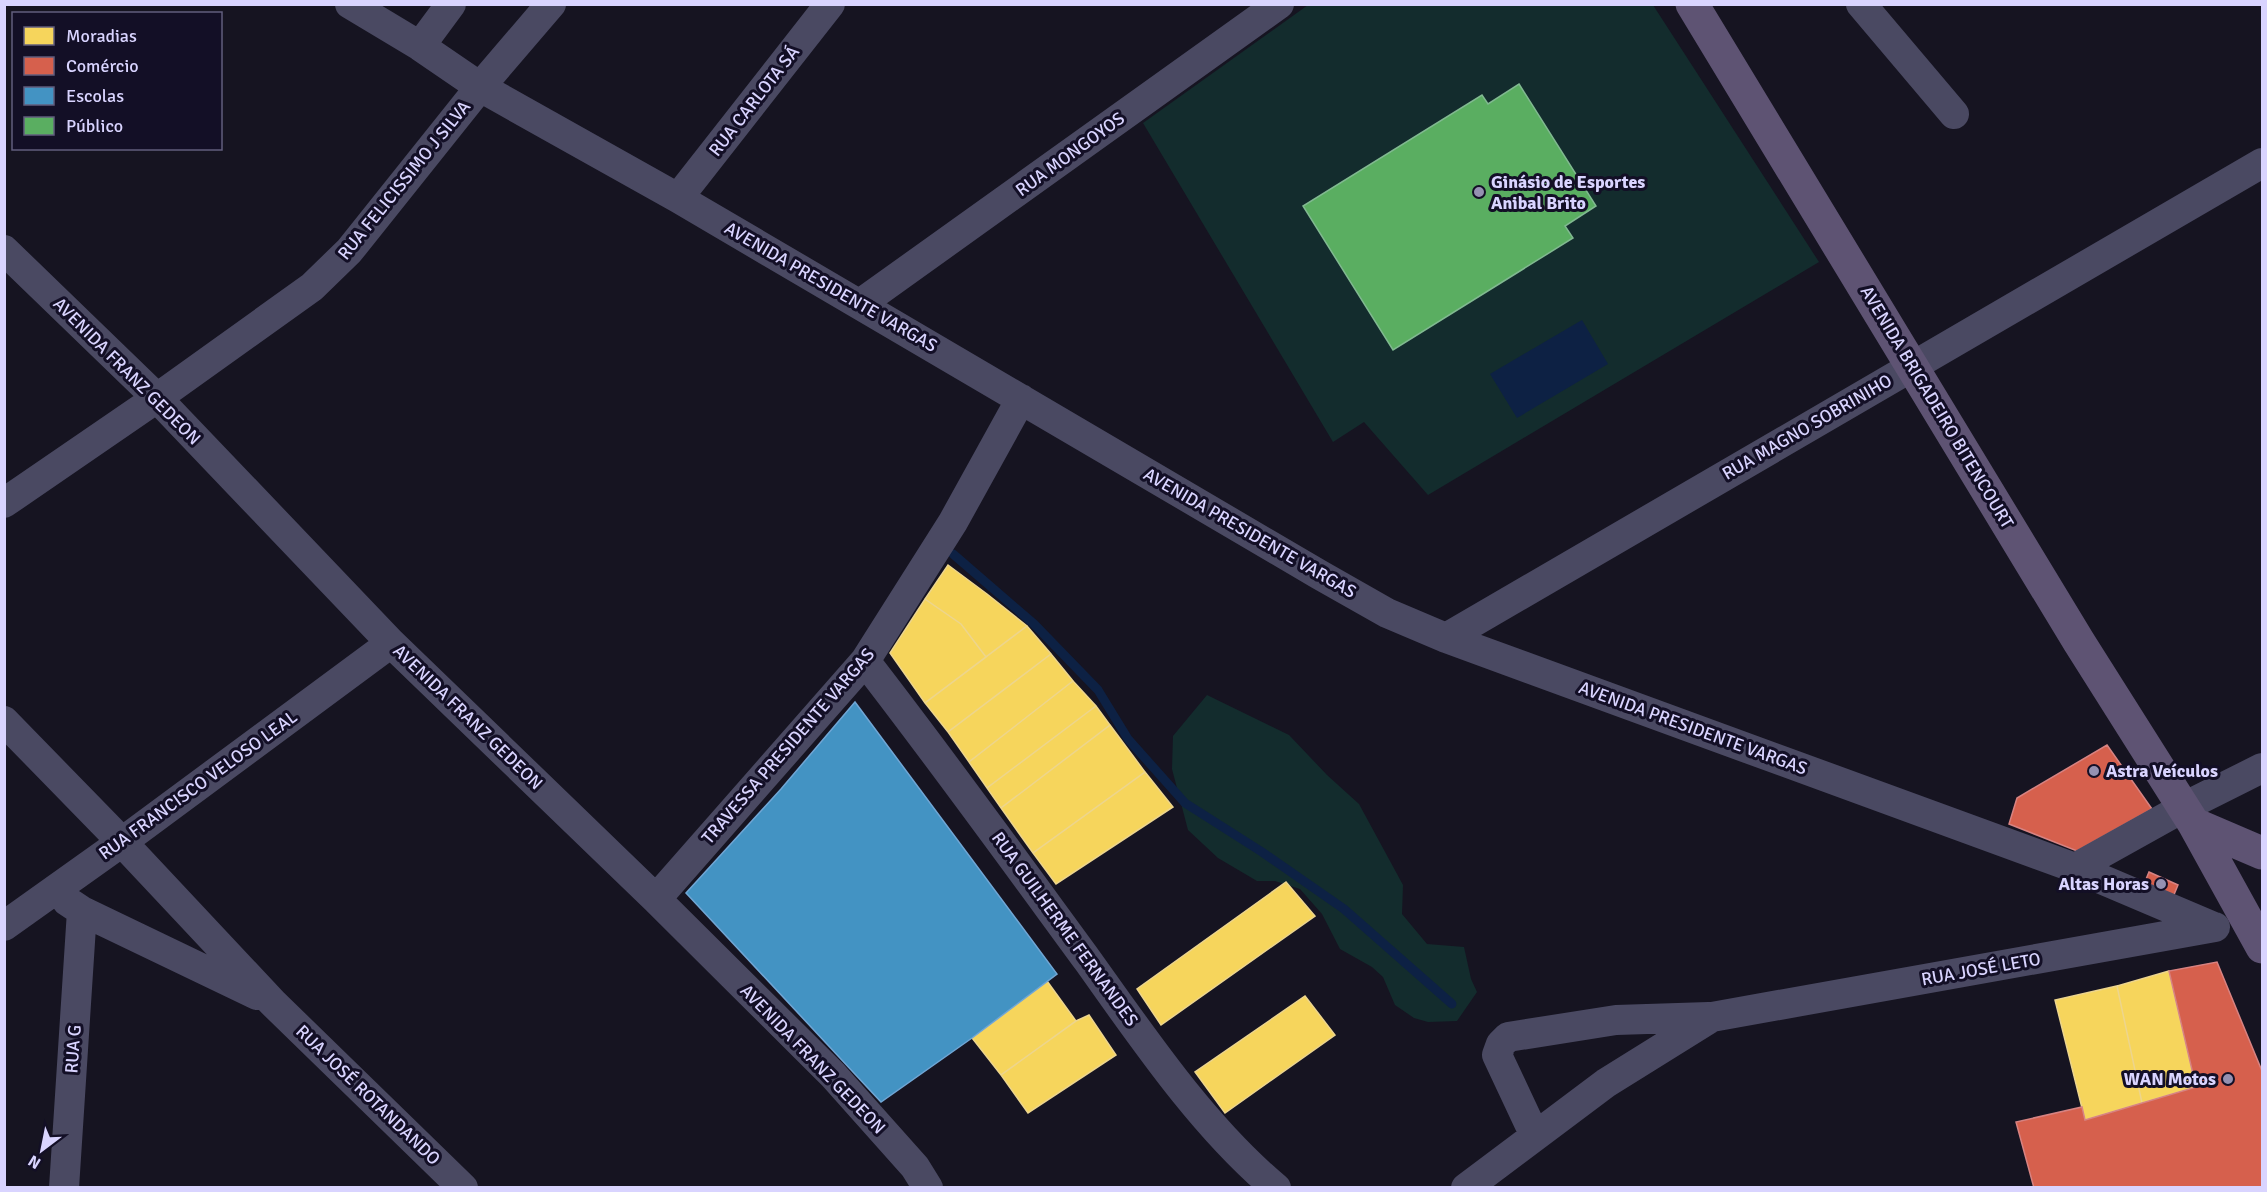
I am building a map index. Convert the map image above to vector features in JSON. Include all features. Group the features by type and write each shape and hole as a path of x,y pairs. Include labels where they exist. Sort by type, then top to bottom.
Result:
{"main road":[{"name":"AVENIDA BRIGADEIRO BITENCOURT","path":"1702,8 1912,365 2079,642 2189,816 2257,936"},
{"path":"2189,816 2262,853"}],"street":[{"name":"AVENIDA PRESIDENTE VARGAS","path":"350,4 420,46 480,87 678,198 1320,576 1387,613 1446,638 2075,868 2214,927"},
{"path":"420,46 451,4"},
{"name":"RUA FELICISSIMO J SILVA","path":"4,503 157,398 312,287 349,251 480,87 550,4"},
{"name":"RUA CARLOTA SÁ","path":"678,198 830,4"},
{"name":"RUA MONGOYOS","path":"860,304 1279,4"},
{"path":"1861,4 1954,114"},
{"name":"RUA MAGNO SOBRINIHO","path":"1446,638 2262,163"},
{"name":"AVENIDA FRANZ GEDEON","path":"4,250 157,398 391,643 656,899 833,1075 915,1167 928,1188"},
{"name":"TRAVESSA PRESIDENTE VARGAS","path":"656,899 865,661 953,522 1021,399"},
{"name":"RUA FRANCISCO VELOSO LEAL","path":"4,926 122,842 391,643"},
{"name":"RUA GUILHERME FERNANDES","path":"865,661 945,763 1162,1064 1247,1163 1276,1188"},
{"name":"RUA JOSÉ ROTANDANDO","path":"4,721 122,842 273,1003 463,1188"},
{"path":"2075,868 2189,816 2262,768"},
{"name":"RUA JOSÉ ROTANDANDO","path":"52,891 82,911 273,1003"},
{"name":"RUA G","path":"64,1188 82,911"},
{"name":"RUA JOSÉ LETO","path":"1535,1136 1497,1055 1501,1044 1508,1037 1616,1020 1712,1017 2214,927 2257,936"},
{"name":"RUA JOSÉ LETO","path":"1466,1188 1606,1083 1712,1017"}],"green space":[{"name":"Ginásio de Esportes Anibal Brito","path":"1308,5 1653,5 1819,262 1428,495 1364,422 1333,442 1143,123"},
{"path":"1207,695 1289,735 1327,775 1359,804 1403,885 1402,914 1427,944 1464,947 1471,979 1477,992 1457,1021 1428,1022 1414,1018 1395,1005 1383,977 1372,967 1340,949 1322,914 1300,889 1275,881 1257,881 1218,858 1188,830 1172,769 1173,736"}],"water":[{"path":"1582,320 1608,364 1517,418 1490,374"}],"building: Moradias":[{"path":"948,565 1027,626 986,657 961,624 925,599"},
{"path":"925,599 961,624 986,657 925,703 890,653"},
{"path":"1027,626 1051,654 948,732 925,703"},
{"path":"1051,654 1073,681 969,762 948,732"},
{"path":"1073,681 1096,706 987,788 969,762"},
{"path":"1096,706 1110,725 1001,808 987,788"},
{"path":"1110,725 1145,772 1033,853 1001,808"},
{"path":"1145,772 1173,807 1056,884 1033,853"},
{"path":"1286,882 1315,916 1161,1025 1137,989"},
{"path":"2169,971 2196,1087 2142,1103 2117,986"},
{"path":"1047,981 1076,1021 1001,1075 972,1038"},
{"path":"2117,986 2142,1103 2085,1120 2055,1000"},
{"path":"1305,996 1335,1035 1225,1113 1195,1072"},
{"path":"1089,1015 1116,1055 1028,1113 1001,1075 1076,1021"}],"building: Comércio":[{"name":"Astra Veículos","path":"2107,745 2152,809 2077,851 2009,824 2017,798"},
{"name":"Altas Horas","path":"2149,872 2178,885 2173,897 2144,884"},
{"name":"WAN Motos","path":"2217,962 2262,1071 2262,1188 2034,1188 2016,1122 2082,1107 2085,1120 2196,1087 2169,971"}],"building: Escolas":[{"path":"855,702 1057,974 881,1102 686,893 781,789"}],"building: Público":[{"path":"1519,84 1596,206 1565,226 1573,238 1393,350 1303,206 1482,95 1488,104"}],"waterway":[{"path":"953,554 1034,624 1098,690 1128,739 1185,803 1262,852 1344,909 1452,1004"}],"place":[{"name":"Ginásio de Esportes Anibal Brito","path":"1479,192"},
{"name":"Astra Veículos","path":"2094,771"},
{"name":"Altas Horas","path":"2161,884"},
{"name":"WAN Motos","path":"2228,1079"}]}
